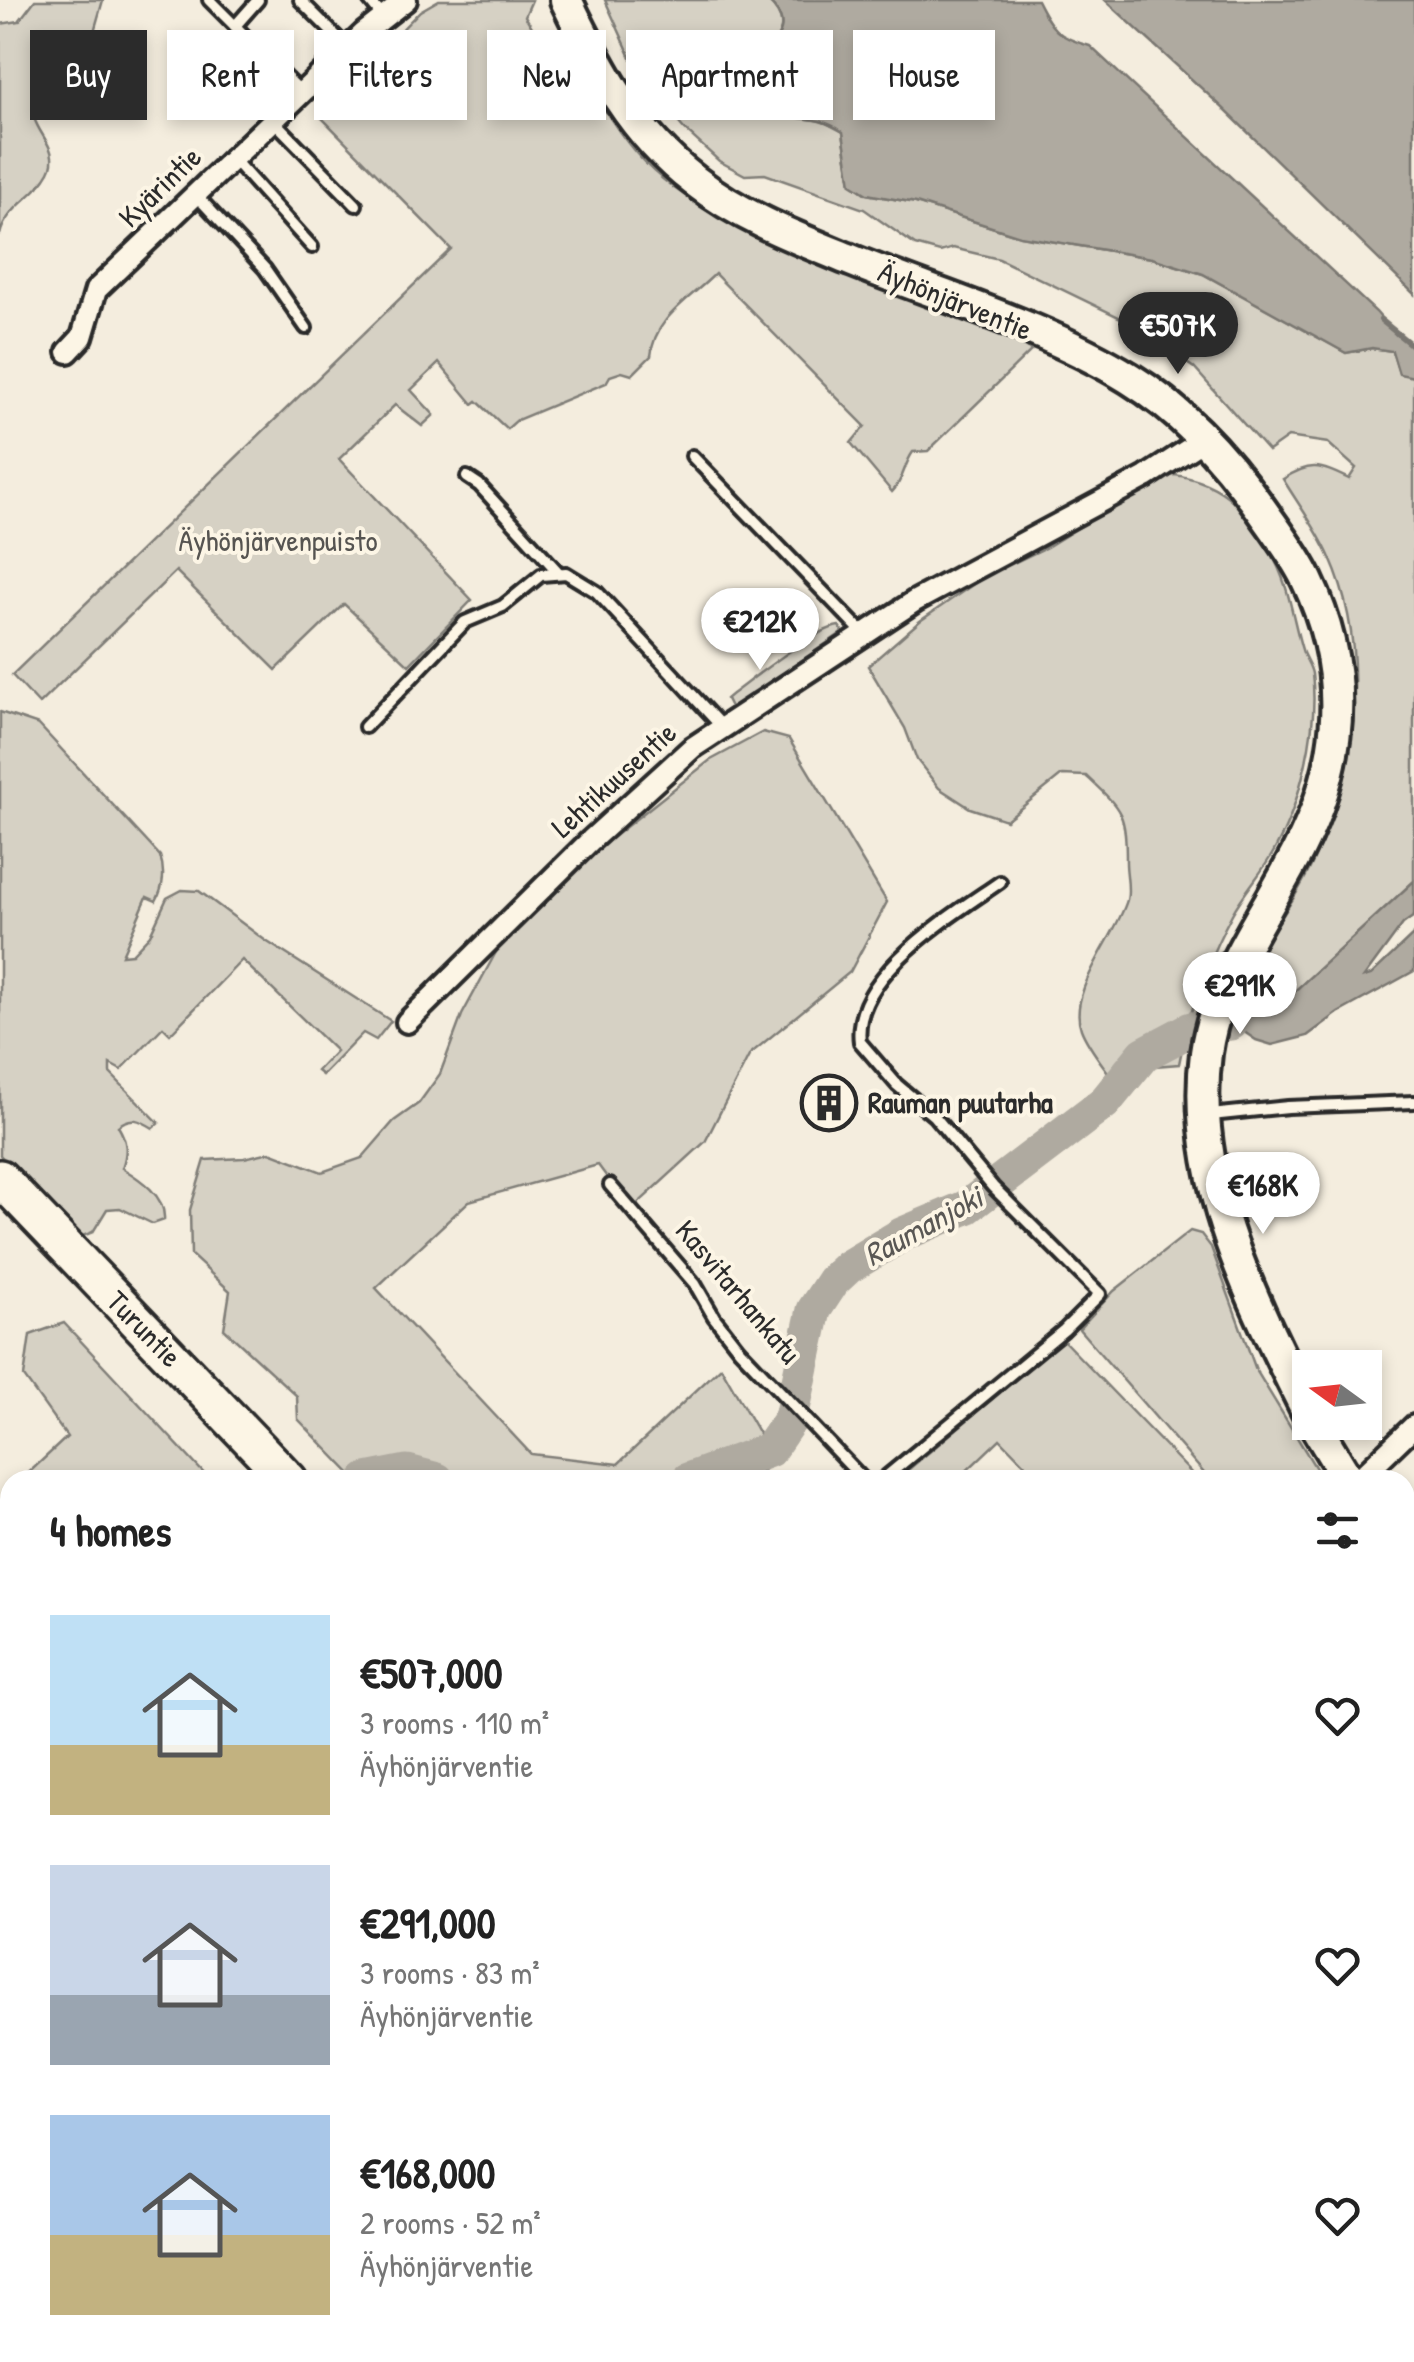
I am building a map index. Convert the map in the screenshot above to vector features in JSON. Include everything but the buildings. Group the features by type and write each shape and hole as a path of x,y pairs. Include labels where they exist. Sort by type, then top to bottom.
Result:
{"highway":[{"name":"Turuntie","path":"0,1178 279,1470"}],"main road":[{"name":"Äyhönjärventie","path":"566,0 626,113 694,181 725,202 794,236 1077,349 1131,379 1203,440 1251,495 1306,579 1334,663 1338,710 1324,792 1304,842 1243,947 1218,1003 1206,1058 1204,1116 1221,1211 1292,1379"},
{"name":"Äyhönjärventie","path":"1324,1440 1342,1470"}],"street":[{"name":"Kyärintie","path":"369,30 406,0"},
{"name":"Kyärintie","path":"294,100 314,81"},
{"name":"Kyärintie","path":"68,352 82,337 96,290 273,120"},
{"name":"Lehtikuusentie","path":"407,1022 644,789 692,748 915,602 1146,477 1203,440"},
{"path":"1368,1470 1414,1426"}],"lane":[{"path":"209,0 302,93"},
{"path":"235,26 258,0"},
{"path":"300,0 330,30"},
{"path":"369,0 384,17"},
{"path":"273,120 356,205"},
{"path":"233,159 312,247"},
{"path":"196,196 265,269 306,328"},
{"path":"692,456 863,634"},
{"path":"467,477 479,485 559,573"},
{"path":"365,727 464,622 503,606 542,575 559,573 582,580 596,592 723,728"},
{"path":"894,1470 1064,1330 1100,1294 993,1187 934,1116 897,1085 860,1042 858,1028 868,1001 890,970 929,932 1000,882"},
{"path":"1204,1116 1288,1107 1414,1102"},
{"name":"Kasvitarhankatu","path":"610,1185 695,1284 739,1349 855,1470"}],"green space":[{"path":"35,0 103,0 94,30 30,30 30,120 35,120 48,144 52,162 43,181 8,217 0,235 0,24 19,21"},
{"name":"Äyhönjärvenpuisto","path":"439,0 532,0 525,16 534,30 487,30 487,120 606,120 606,112 644,162 703,207 778,245 983,323 1031,351 928,451 913,452 892,492 851,443 865,426 715,274 666,320 651,356 632,375 622,372 610,376 606,383 517,420 507,429 477,401 473,404 439,363 411,390 434,415 422,426 395,405 339,459 472,600 409,665 344,604 276,670 176,571 39,704 12,675 451,249 324,120 467,120 467,30 402,30 420,11"},
{"path":"605,0 767,0 781,20 780,30 626,30 626,46"},
{"path":"676,120 822,121 843,132 851,183 866,194 916,203 1020,236 1152,258 1203,274 1346,353 1372,348 1392,351 1399,373 1414,377 1414,881 1296,990 1257,1003 1240,990 1304,880 1327,829 1348,752 1354,672 1343,594 1330,558 1283,479 1301,469 1315,467 1349,479 1356,468 1328,443 1288,437 1268,451 1194,368 1121,318 999,259 953,248 940,252 915,245 864,209 765,174 745,175 719,161"},
{"path":"1175,475 1208,485 1233,501 1271,553 1311,671 1313,718 1292,811 1274,851 1237,906 1214,950 1193,1006 1179,1064 1142,1067 1117,1079 1110,1075 1087,1041 1079,1014 1087,981 1127,900 1125,832 1120,813 1086,776 1062,775 1006,820 970,808 939,788 917,760 905,728 868,666 920,621 997,568 1047,547 1159,478"},
{"path":"839,626 843,632 731,709 726,699 732,694 800,645"},
{"path":"0,712 39,725 160,856 163,879 159,896 156,901 147,897 122,955 132,954 150,935 167,898 182,890 199,891 266,941 391,1021 376,1040 363,1033 322,1075 317,1071 336,1051 242,960 170,1034 163,1027 121,1070 110,1064 110,1073 159,1123 153,1128 131,1120 118,1126 126,1146 122,1168 144,1183 164,1211 164,1220 153,1224 120,1208 107,1209 93,1232 80,1237 0,1155"},
{"path":"763,732 789,739 887,902 850,972 750,1054 705,1142 631,1210 598,1165 469,1201 376,1288 531,1454 618,1464 721,1367 774,1460 764,1470 347,1470 298,1419 297,1396 224,1329 230,1291 191,1255 190,1210 205,1160 270,1152 322,1172 362,1158 394,1121 419,1103 440,1074 462,1015 501,943 579,864 709,761"},
{"path":"1190,1231 1201,1234 1211,1247 1256,1370 1292,1429 1292,1440 1299,1440 1317,1470 1201,1470 1079,1329 1114,1291"},
{"path":"64,1323 201,1470 32,1470 67,1437 24,1377 30,1335"},
{"path":"1063,1340 1188,1470 1030,1470 1000,1439 967,1470 908,1470 991,1400 1038,1354"}],"shaded area":[{"path":"767,0 1037,0 1057,31 1090,46 1396,335 1414,345 1414,377 1399,374 1392,351 1372,348 1346,353 1203,274 1152,258 1020,236 916,203 867,194 851,184 843,132 815,120 833,120 833,30 781,30 776,10"},
{"path":"1105,0 1414,0 1414,294 1223,108"},
{"path":"1414,881 1414,916 1403,924 1364,977 1371,975 1414,934 1414,971 1338,1013 1307,1036 1272,1045 1256,1040 1231,1023 1257,1003 1296,990"}],"waterway":[{"path":"1381,320 1414,347"},
{"name":"Raumanjoki","path":"715,1470 769,1450 791,1418 814,1310 833,1281 848,1267 903,1234 967,1207 1105,1102 1144,1054 1191,1029 1231,1023"}],"place":[{"name":"Rauman puutarha","path":"829,1103"}]}
